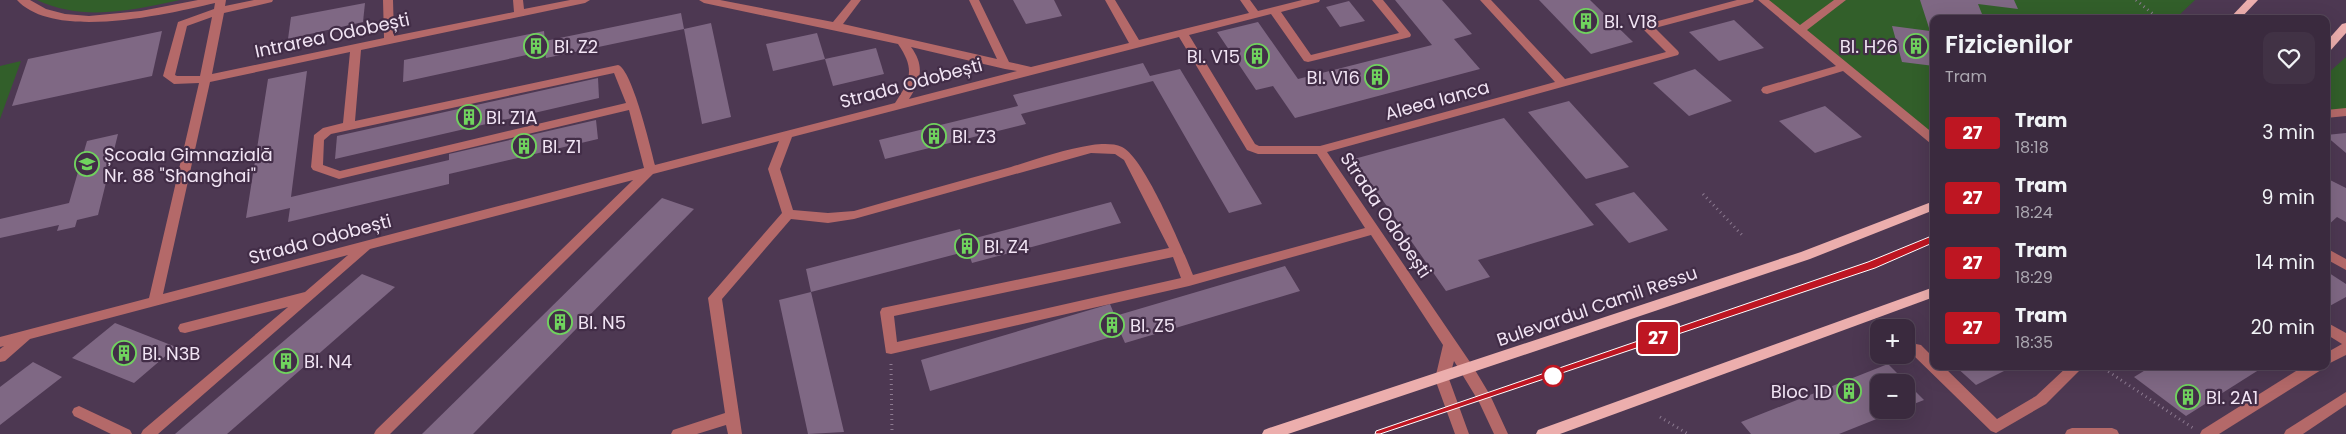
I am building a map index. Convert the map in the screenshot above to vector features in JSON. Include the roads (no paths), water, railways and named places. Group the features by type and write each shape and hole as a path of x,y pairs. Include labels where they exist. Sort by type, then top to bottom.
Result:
{"main road":[{"path":"2238,15 2253,0"},
{"path":"2330,44 2345,27"},
{"name":"Bulevardul Camil Ressu","path":"1269,434 1467,370 1850,239 1930,207"},
{"path":"1543,434 1930,293"}],"street":[{"path":"22,0 32,8 55,15 97,18 132,17 213,0"},
{"path":"155,302 220,5 268,0"},
{"path":"388,0 389,41"},
{"path":"518,0 519,14"},
{"name":"Intrarea Odobești","path":"220,5 182,24 169,76 174,80 205,79 585,0"},
{"path":"704,0 836,26 1030,71"},
{"path":"836,26 856,0"},
{"path":"974,0 1005,65"},
{"path":"1110,0 1136,44"},
{"path":"1245,0 1256,15"},
{"name":"Strada Odobești","path":"0,342 899,105 1315,0"},
{"path":"1274,10 1308,59 1406,35 1378,0"},
{"path":"1485,0 1563,84"},
{"name":"Aleea Ianca","path":"1320,150 1674,53 1647,27 1749,0"},
{"path":"1763,0 1930,137"},
{"path":"1800,30 1841,0"},
{"name":"Strada Odobești","path":"1182,33 1251,147 1258,150 1320,150 1467,370 1501,434"},
{"path":"899,105 910,89 916,71 914,57 902,42"},
{"path":"349,126 356,47"},
{"path":"1767,90 1844,67"},
{"path":"381,434 650,170 633,105 618,69 327,131 318,138 317,167 339,175 633,105"},
{"path":"2330,114 2346,112"},
{"path":"788,134 774,169 788,214"},
{"path":"788,214 828,218 854,215 1057,158 1106,148 1118,150 1128,157 1137,171 1177,251 1189,281"},
{"path":"735,434 716,298 788,214"},
{"path":"1177,251 887,312 891,349 1189,281 1373,230"},
{"path":"148,434 368,246"},
{"path":"2330,255 2346,265"},
{"path":"184,328 309,296"},
{"path":"2330,330 2346,340"},
{"path":"0,356 28,336"},
{"path":"1450,345 1449,358 1442,372 1442,378 1462,434"},
{"path":"2330,358 2346,348"},
{"path":"1916,349 1930,363"},
{"path":"1938,370 1996,427 2041,400 2073,370"},
{"path":"2201,431 2309,370"},
{"path":"2291,434 2346,398"},
{"path":"79,412 125,434"},
{"path":"686,433 732,417"},
{"path":"2072,434 2112,434"}],"tram line":[{"name":"27","path":"1380,434 1872,265 1930,240"}],"place":[{"name":"Bl. V18","path":"1586,21"},
{"name":"Bl. Z2","path":"536,46"},
{"name":"Bl. H26","path":"1916,46"},
{"name":"Bl. V15","path":"1257,56"},
{"name":"Bl. V16","path":"1377,77"},
{"name":"Bl. Z1A","path":"469,117"},
{"name":"Bl. Z3","path":"934,136"},
{"name":"Bl. Z1","path":"524,146"},
{"name":"Școala Gimnazială Nr. 88 \"Shanghai\"","path":"87,164"},
{"name":"Bl. Z4","path":"967,246"},
{"name":"Bl. N5","path":"560,322"},
{"name":"Bl. Z5","path":"1112,325"},
{"name":"Bl. N3B","path":"124,353"},
{"name":"Bl. N4","path":"286,361"},
{"name":"Bloc 1D","path":"1849,391"},
{"name":"Bl. 2A1","path":"2188,397"}]}
